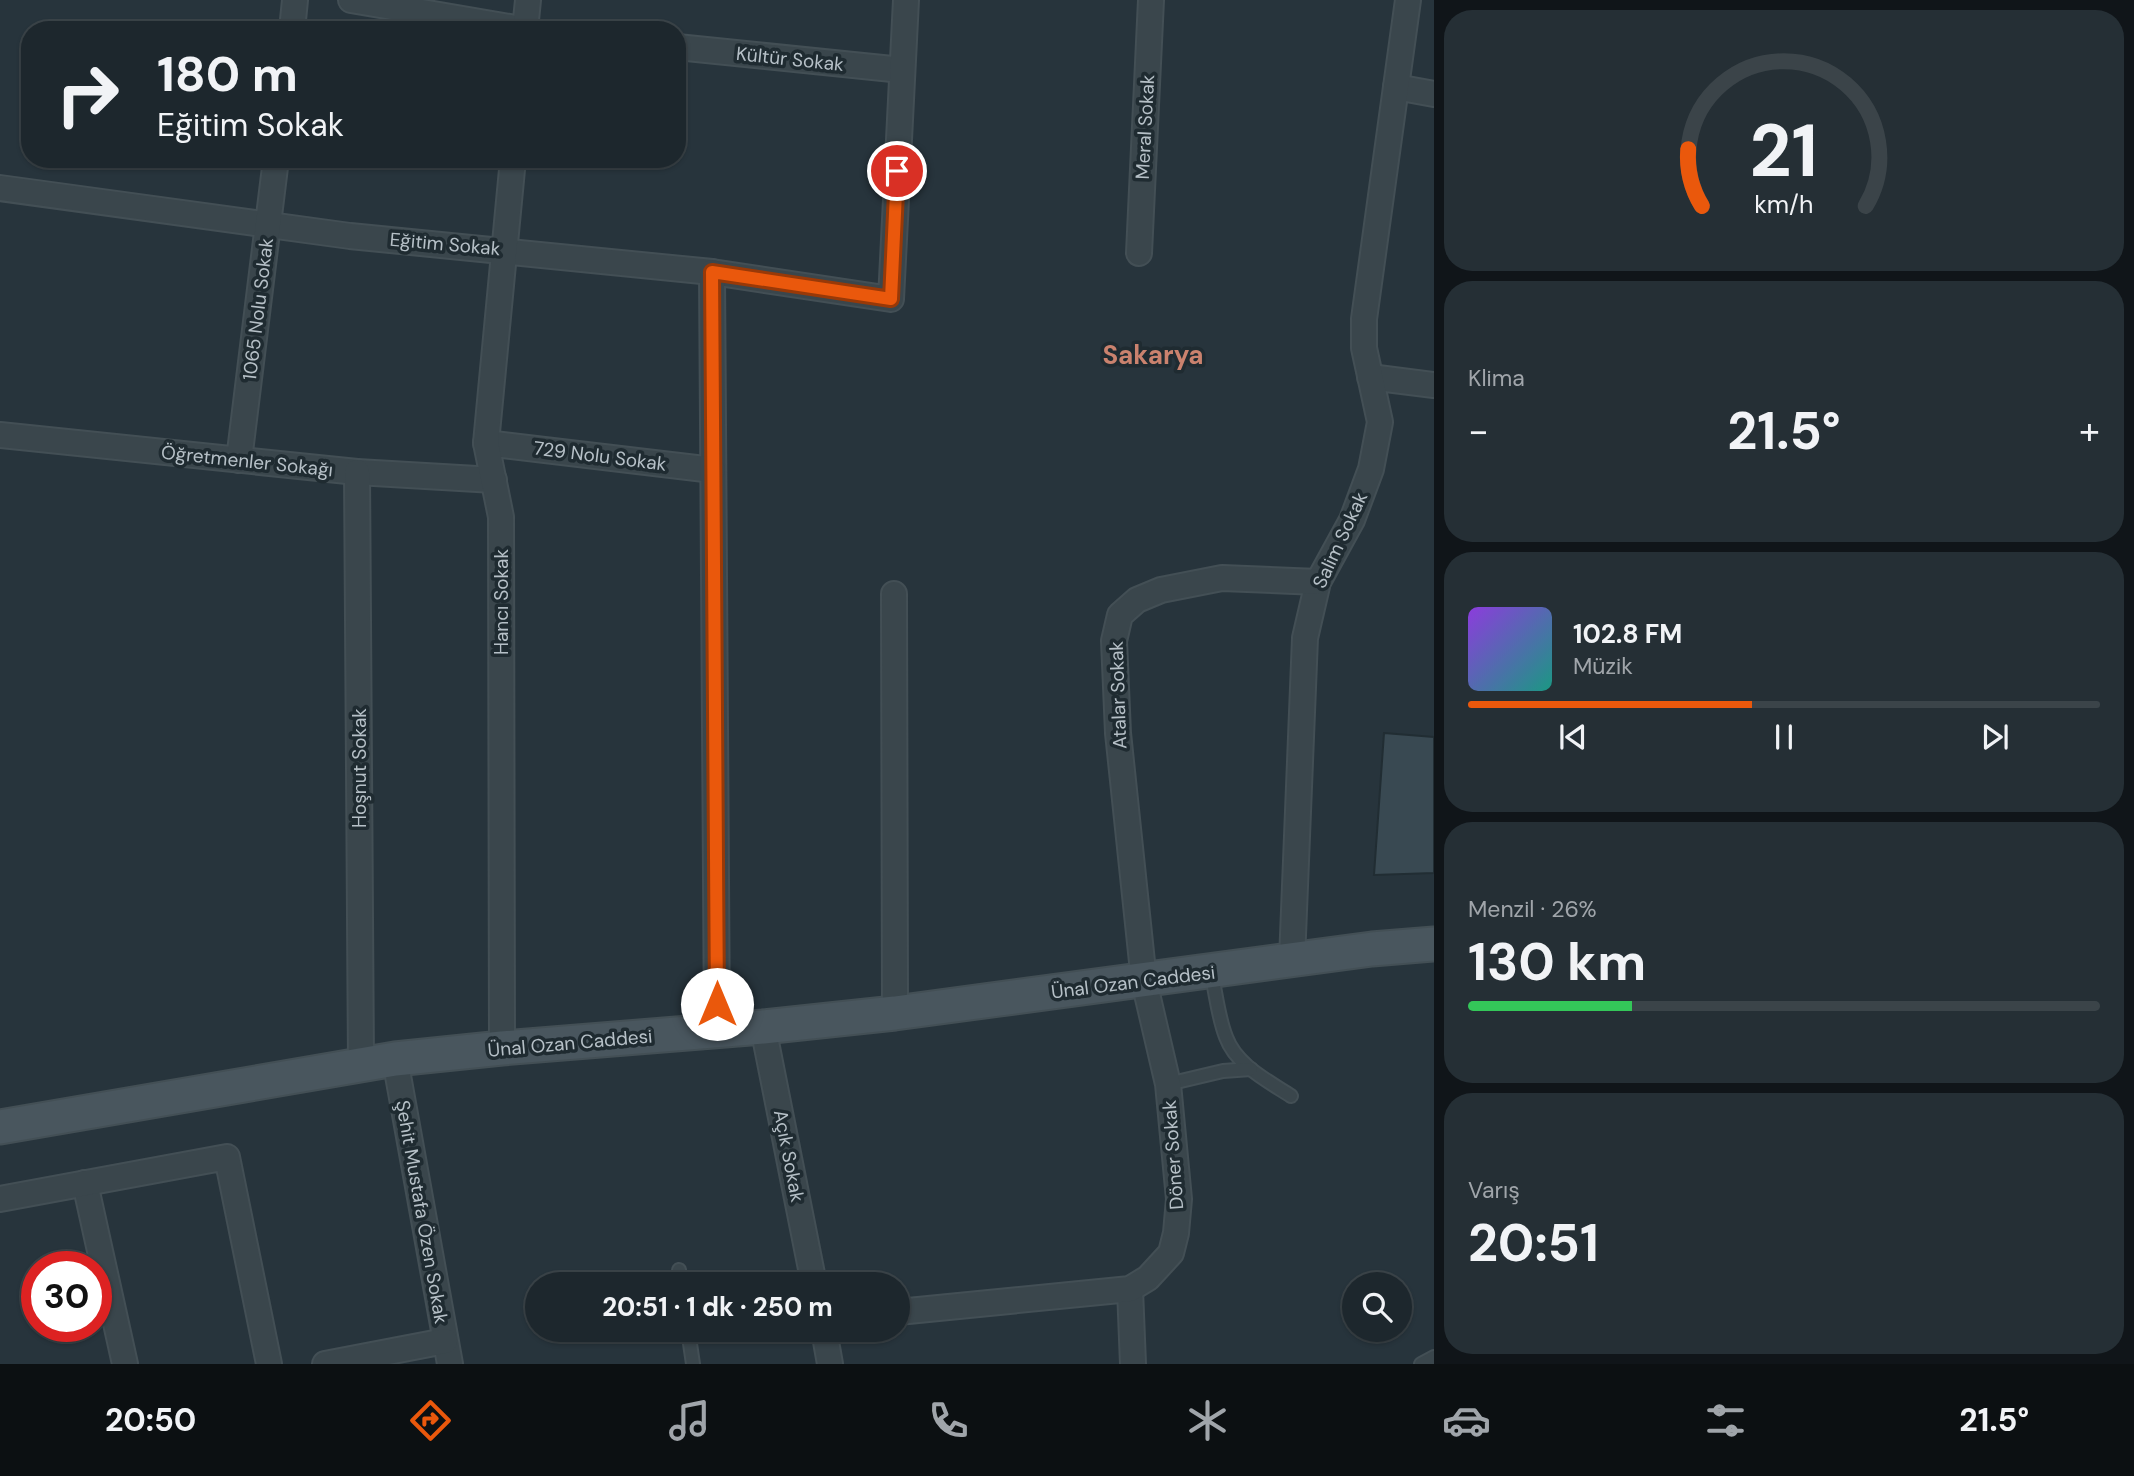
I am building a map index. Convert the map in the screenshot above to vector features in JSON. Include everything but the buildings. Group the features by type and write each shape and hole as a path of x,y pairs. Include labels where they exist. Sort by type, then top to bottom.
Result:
{"main road":[{"name":"Ünal Ozan Caddesi","path":"0,1127 395,1059 895,1013 1372,949 1434,944"}],"street":[{"path":"293,21 295,0"},
{"path":"351,0 474,21"},
{"path":"527,21 528,0"},
{"path":"902,69 906,0"},
{"name":"Meral Sokak","path":"1139,253 1151,0"},
{"name":"Salim Sokak","path":"1292,960 1305,638 1318,582 1352,520 1371,469 1381,422 1364,348 1364,319 1408,0"},
{"name":"Kültür Sokak","path":"686,48 902,69"},
{"name":"Eğitim Sokak","path":"0,188 268,226 712,272 891,299 902,69"},
{"path":"1395,87 1434,94"},
{"name":"1065 Nolu Sokak","path":"239,460 275,168"},
{"name":"Hancı Sokak","path":"502,1048 501,517 486,443 512,168"},
{"path":"712,272 717,1031"},
{"path":"1370,377 1434,385"},
{"name":"Öğretmenler Sokağı","path":"0,435 357,472 494,480"},
{"name":"729 Nolu Sokak","path":"486,443 713,470"},
{"name":"Hoşnut Sokak","path":"357,472 361,1065"},
{"name":"Atalar Sokak","path":"1144,981 1118,733 1114,641 1120,615 1137,600 1161,590 1222,578 1318,582"},
{"path":"894,594 895,1013"},
{"name":"Döner Sokak","path":"1130,1289 1148,1278 1171,1253 1179,1199 1168,1084 1144,981"},
{"name":"Açık Sokak","path":"763,1027 812,1272"},
{"name":"Şehit Mustafa Özen Sokak","path":"395,1059 448,1353"},
{"path":"0,1199 227,1157 269,1364"},
{"path":"85,1183 125,1364"},
{"path":"910,1311 1130,1289 1133,1364"},
{"path":"826,1342 830,1364"},
{"path":"325,1364 448,1353"}],"lane":[{"path":"1211,972 1226,1038 1232,1049 1251,1069 1291,1096"},
{"path":"1168,1084 1223,1071 1251,1069"},
{"path":"690,1342 694,1364"},
{"path":"1421,1364 1434,1357"}],"district":[{"name":"Sakarya","path":"1153,355"}],"route":[{"path":"717,1004 712,272 891,299 897,171"}]}
